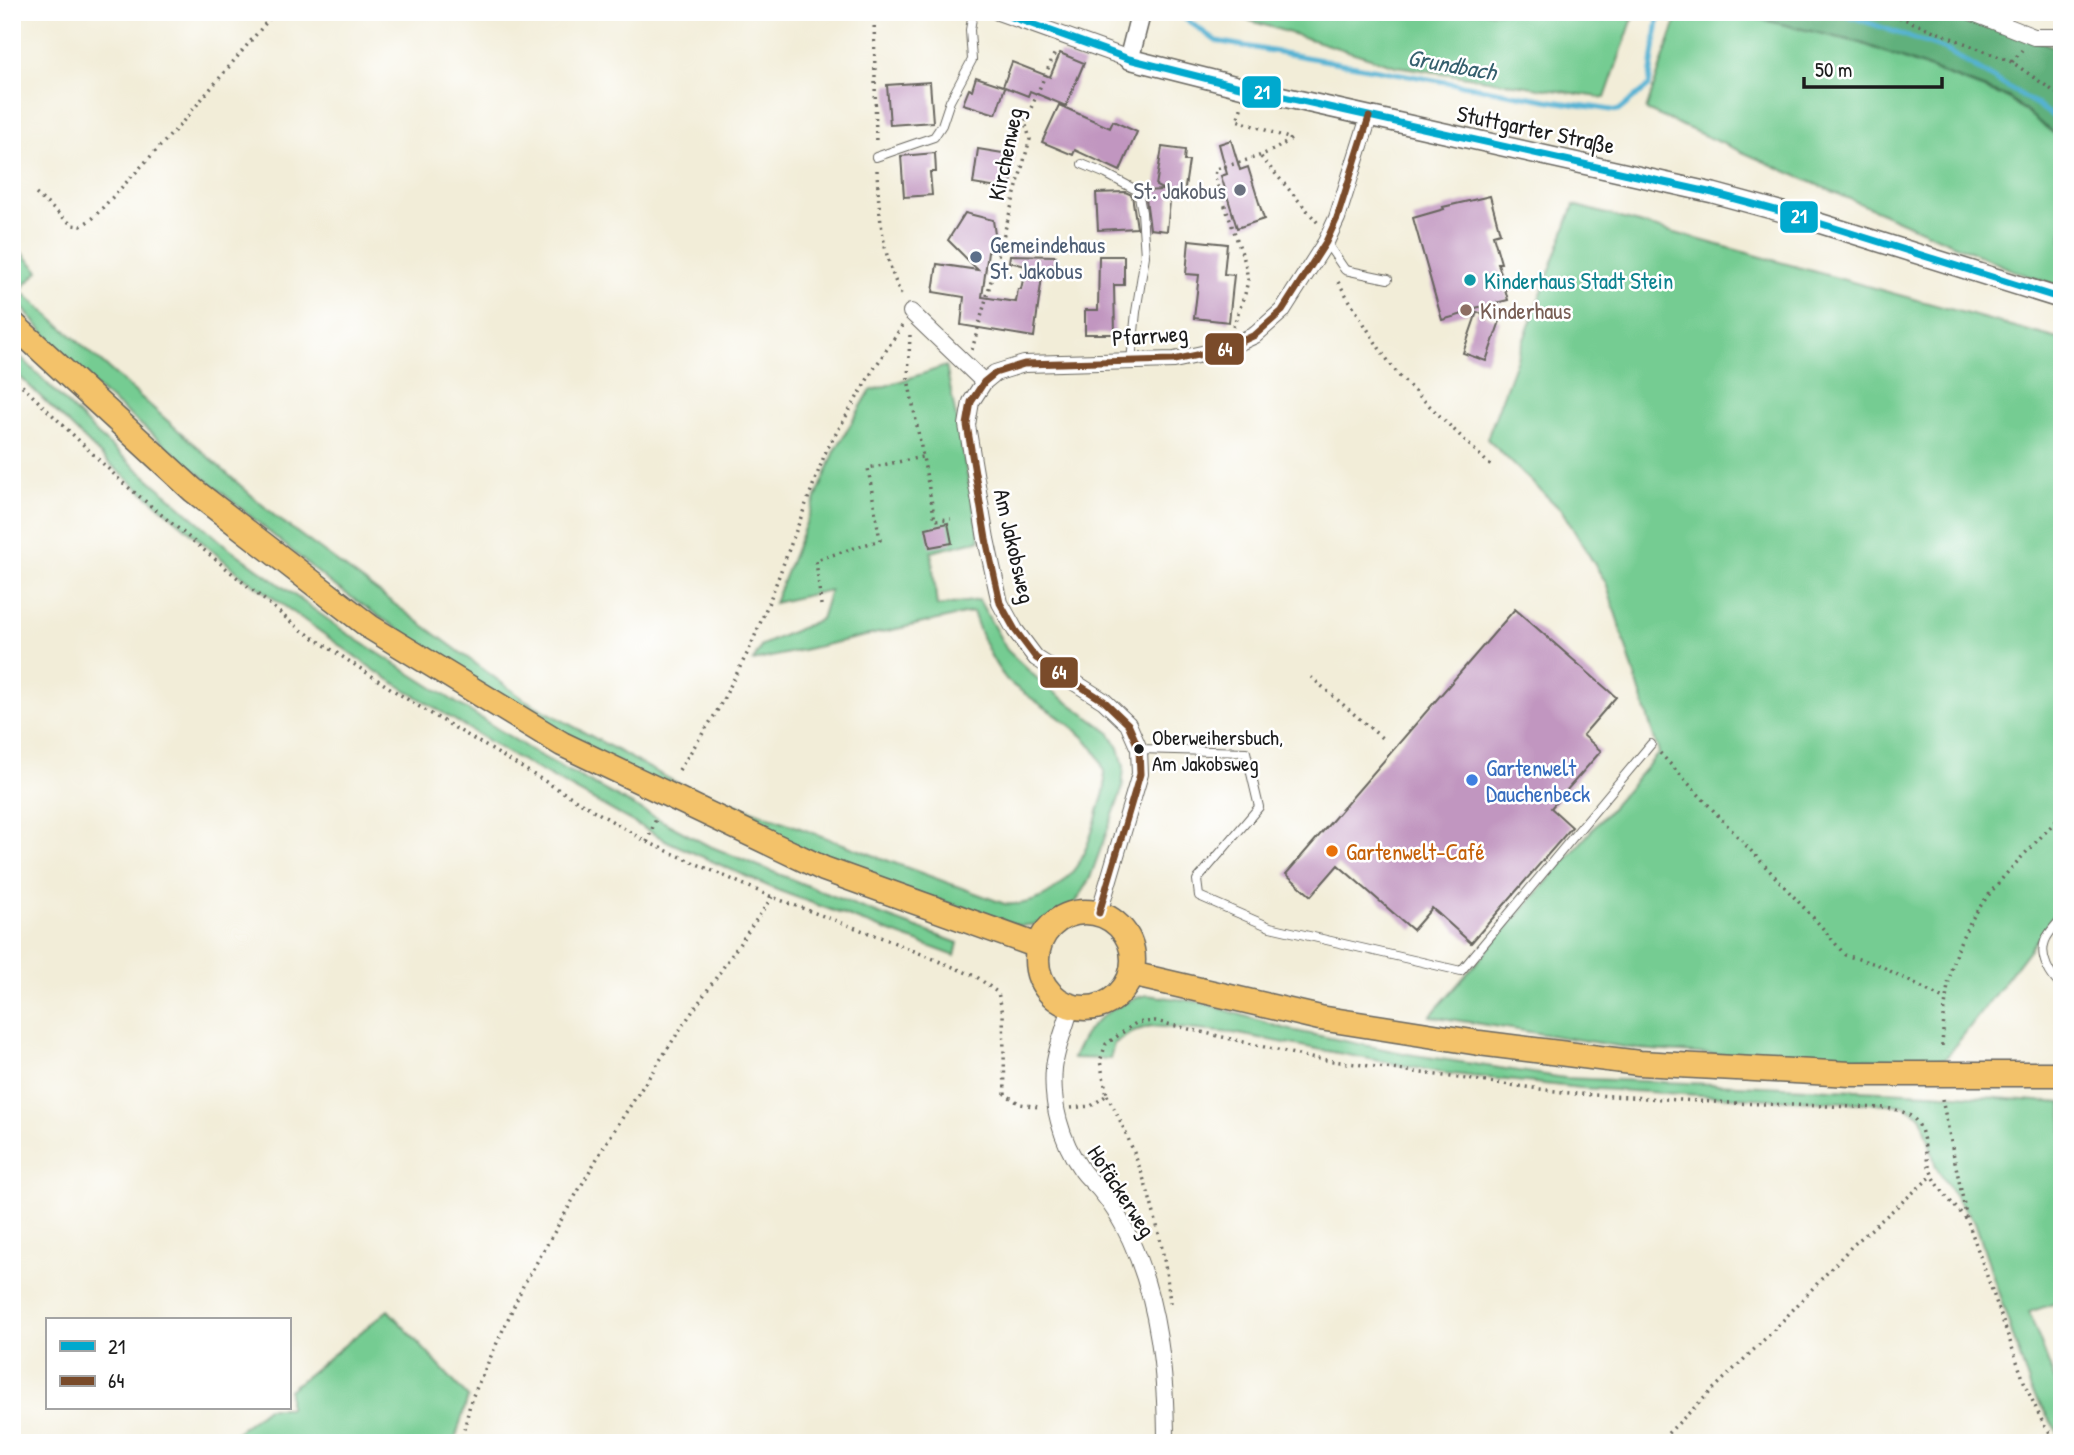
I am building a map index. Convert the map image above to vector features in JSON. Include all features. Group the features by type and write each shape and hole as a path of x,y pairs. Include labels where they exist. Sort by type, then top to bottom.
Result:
{"main road":[{"path":"12,323 193,490 370,627 562,744 824,869 1038,946"},
{"path":"1082,912 1099,913 1114,921 1124,931 1131,945 1131,974 1123,990 1108,1003 1090,1008 1071,1006 1057,1000 1046,989 1039,975 1038,946 1048,929 1063,917 1082,912"},
{"path":"1131,974 1321,1017 1479,1043 1639,1063 1851,1074 2062,1074"}],"street":[{"name":"Stuttgarter Straße","path":"998,12 1129,59 1369,117 1713,193 1790,214 2062,299"},
{"path":"1129,59 1141,12"},
{"path":"1970,12 2034,37 2062,37"},
{"name":"Pfarrweg","path":"984,382 995,373 1024,363 1174,360 1225,349 1255,335 1282,311 1327,238 1337,218 1369,117"},
{"path":"911,312 984,382"},
{"name":"Am Jakobsweg","path":"984,382 971,402 967,425 1000,603 1015,630 1036,658 1104,701 1128,724 1139,749"},
{"path":"1099,913 1140,774 1139,749"},
{"name":"Hofäckerweg","path":"1071,1006 1054,1067 1055,1109 1070,1151 1101,1191 1129,1238 1150,1293 1161,1349 1166,1443"}],"lane":[{"path":"876,157 934,137 972,60 970,30 973,12"},
{"path":"1082,164 1138,191 1145,256 1131,361"},
{"path":"1327,238 1345,271 1388,279"},
{"path":"1139,749 1246,752 1259,807 1197,880 1199,896 1270,927 1461,971 1651,744"},
{"path":"2062,918 2046,939 2043,948 2051,974 2062,987"}],"path":[{"path":"36,194 72,225 81,226 93,218 172,134 275,12"},
{"path":"1886,12 2012,62 2062,97"},
{"name":"Kirchenweg","path":"968,365 1030,139 1026,122 1062,34"},
{"path":"1225,349 1248,280 1245,262 1215,178 1216,169 1261,157 1292,139 1237,120 1248,89"},
{"path":"1261,157 1327,238"},
{"path":"1338,282 1400,377 1492,467"},
{"path":"911,312 908,379 922,457 935,520 951,519"},
{"path":"679,770 716,713 749,650 826,450 911,312"},
{"path":"12,376 122,482 297,628 413,704 647,842 772,897 888,940 977,977 998,993 1003,1013 1005,1094 1020,1104 1055,1109 1091,1106 1107,1095 1100,1061 1106,1044 1136,1023 1155,1021 1311,1058 1577,1094 1886,1108 1905,1111 1920,1125 1933,1175 1951,1203 1967,1219"},
{"path":"821,605 816,560 880,540 868,468 922,457"},
{"path":"1311,677 1383,739"},
{"path":"1651,744 1845,955 1879,965 1945,1000"},
{"path":"1942,1046 1945,1000 1956,952 1969,923 1993,889 2062,814"},
{"path":"647,842 656,819"},
{"path":"461,1443 471,1400 523,1286 606,1143 681,1028 772,897"},
{"path":"1942,1099 1967,1219 2026,1387 2044,1425 2058,1443"},
{"path":"1658,1443 1776,1329 1852,1246 1933,1175"}],"green space":[{"path":"1222,12 1635,12 1605,98 1396,66"},
{"path":"1679,12 1731,12 1861,43 2008,98 2062,140 2062,287 2017,272 1646,110"},
{"path":"1731,12 1951,12 2062,49 2062,140 2008,97 1861,43"},
{"path":"1574,205 2062,340 2062,907 1945,1059 1780,1059 1637,1049 1430,1016 1659,753 1606,583 1562,511 1487,439"},
{"path":"12,242 39,271 20,290 276,517 525,700 673,781 1005,904 1016,904 1036,900 1054,890 1076,867 1090,838 1104,795 1103,767 1097,754 1079,732 1006,679 987,647 973,612 753,661 762,645 821,619 830,590 774,603 835,451 870,391 946,366 980,540 931,552 937,606 979,600 1007,650 1044,685 1109,732 1119,748 1124,766 1122,790 1090,878 1076,902 1061,917 1046,923 1020,926 850,872 549,733 329,582 79,373 12,296"},
{"path":"12,348 98,435 225,545 345,632 537,754 707,845 860,907 958,943 955,956 777,890 669,842 506,752 377,672 241,575 110,464 12,369"},
{"path":"1147,995 1200,1002 1286,1029 1408,1054 1565,1078 1930,1093 2062,1103 2062,1301 2029,1312 2062,1399 2062,1439 2031,1390 1975,1222 1936,1167 1922,1117 1905,1106 1580,1088 1443,1073 1233,1033 1151,1026 1134,1031 1114,1044 1110,1059 1073,1058 1084,1036 1105,1014 1121,1004"},
{"path":"388,1310 468,1397 454,1443 223,1443 264,1410 290,1410 290,1389"}],"building":[{"path":"1060,53 1084,63 1066,106 1030,91 1028,96 1005,87 996,114 963,104 976,77 1003,86 1012,62 1050,77"},
{"path":"930,82 933,122 890,125 887,85"},
{"path":"1059,105 1110,128 1113,121 1137,132 1120,171 1075,150 1073,155 1042,142"},
{"name":"St. Jakobus","path":"1231,140 1240,170 1248,167 1264,219 1237,228 1221,176 1227,174 1219,144"},
{"path":"1162,147 1185,150 1184,161 1189,161 1184,194 1171,192 1167,231 1150,229 1145,191 1164,190 1156,186"},
{"path":"978,149 1015,155 1010,190 973,184"},
{"path":"935,153 936,172 930,172 932,195 904,197 901,156"},
{"path":"1125,192 1132,195 1137,228 1098,230 1096,193"},
{"name":"Kinderhaus Stadt Stein","path":"1490,196 1500,233 1493,235 1508,300 1471,309 1474,311 1442,320 1413,218 1444,209 1443,207"},
{"path":"965,213 993,220 997,249 988,252 982,297 1016,302 1026,266 1009,262 1010,255 1056,256 1053,271 1043,269 1034,337 961,325 964,297 933,292 937,264 978,270 948,240"},
{"path":"1189,240 1227,244 1224,274 1234,275 1229,322 1194,318 1199,275 1186,274"},
{"path":"1099,256 1124,256 1124,285 1114,285 1115,334 1085,334 1085,310 1098,310"},
{"path":"1477,312 1500,321 1486,361 1463,353"},
{"path":"948,523 952,543 930,547 926,528"},
{"name":"Gartenwelt Dauchenbeck","path":"1515,609 1616,697 1583,735 1601,751 1551,808 1572,827 1471,943 1432,908 1413,930 1338,865 1311,896 1286,874"}],"waterway":[{"name":"Grundbach","path":"1176,12 1216,41 1618,111 1649,86 1659,12"},
{"name":"Grundbach","path":"1838,12 1946,50 2036,104 2062,123"}],"transit line":[{"name":"21","path":"998,12 1129,59 1248,89 1713,193 1790,214 2062,299"},
{"name":"64","path":"1099,913 1140,774 1139,749 1128,724 1104,701 1036,658 1015,630 1000,603 967,425 971,402 984,382 995,373 1024,364 1174,360 1225,349 1255,335 1282,311 1326,242 1337,218 1369,117"}],"place":[{"name":"St. Jakobus","path":"1240,190"},
{"name":"Gemeindehaus St. Jakobus","path":"976,257"},
{"name":"Kinderhaus Stadt Stein","path":"1470,280"},
{"name":"Kinderhaus","path":"1466,310"},
{"name":"Oberweihersbuch, Am Jakobsweg","path":"1139,749"},
{"name":"Gartenwelt Dauchenbeck","path":"1472,780"},
{"name":"Gartenwelt-Café","path":"1332,851"}]}
